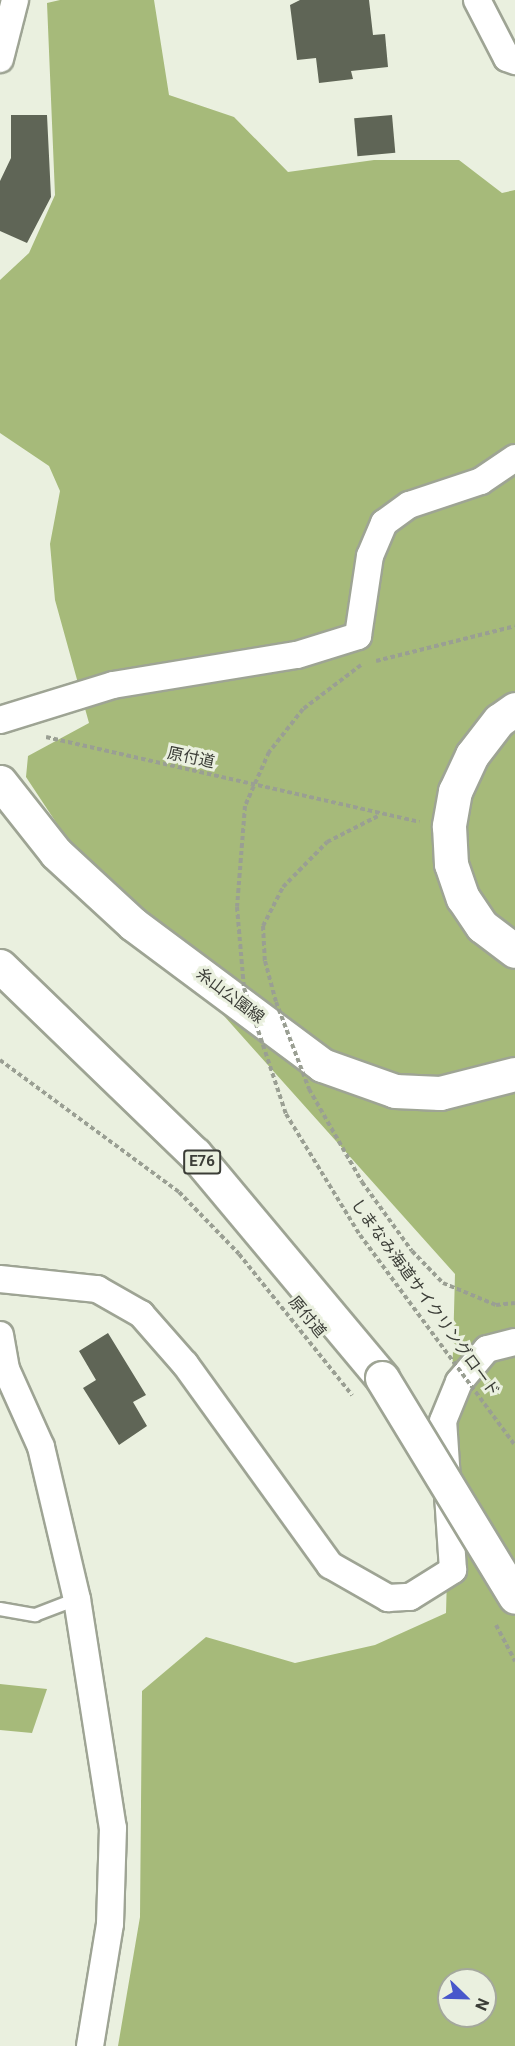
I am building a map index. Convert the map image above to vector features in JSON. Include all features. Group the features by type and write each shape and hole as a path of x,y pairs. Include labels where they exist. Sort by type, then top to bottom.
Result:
{"main road":[{"path":"515,709 499,720 472,755 455,791 449,826 451,864 463,898 482,926 515,951"},
{"name":"糸山公園線","path":"0,782 56,853 133,924 322,1065 406,1092 440,1093 515,1074"},
{"name":"E76","path":"0,966 195,1154 382,1378 515,1558"},
{"name":"E76","path":"382,1378 503,1606"}],"street":[{"path":"0,59 15,0"},
{"path":"477,0 507,58 515,61"},
{"path":"0,720 113,686 297,655 358,636 370,556 384,523 409,505 481,481 515,458"},
{"path":"0,1279 98,1289 141,1314 185,1364 330,1565 388,1598 410,1597 453,1570 443,1421 459,1382 487,1349 515,1342"},
{"path":"0,1335 6,1369 41,1447 77,1599 112,1828 110,1924 90,2046"}],"lane":[{"path":"0,1609 36,1615 77,1599"}],"path":[{"name":"しまなみ海道サイクリングロード","path":"515,626 428,644 361,665 303,709 269,752 245,806 237,907 244,988 286,1114 360,1235 515,1445"},
{"name":"原付道","path":"39,735 378,816 449,826"},
{"name":"しまなみ海道サイクリングロード","path":"378,816 327,842 283,887 263,926 268,972 309,1089 362,1182 412,1251 442,1283 495,1305 515,1303"},
{"name":"原付道","path":"0,1059 179,1192 247,1263 356,1401"},
{"path":"503,1606 515,1661"}],"green space":[{"path":"60,0 154,0 169,95 234,117 288,172 374,160 459,160 502,193 515,190 515,2046 118,2046 140,1917 142,1691 206,1637 295,1663 375,1645 446,1613 455,1274 71,845 26,777 28,756 89,723 55,600 50,544 60,491 49,466 0,433 0,280 29,253 55,195 47,3"},
{"path":"0,1684 47,1689 32,1733 0,1730"}],"building":[{"path":"300,0 369,0 373,35 385,34 388,67 351,71 353,79 319,83 316,58 297,60 290,5"},
{"path":"11,115 47,115 51,197 27,243 0,231 0,181 11,158"},
{"path":"392,115 395,153 357,156 354,118"},
{"path":"108,1333 146,1395 133,1402 147,1426 119,1445 83,1388 96,1380 79,1351"}]}
